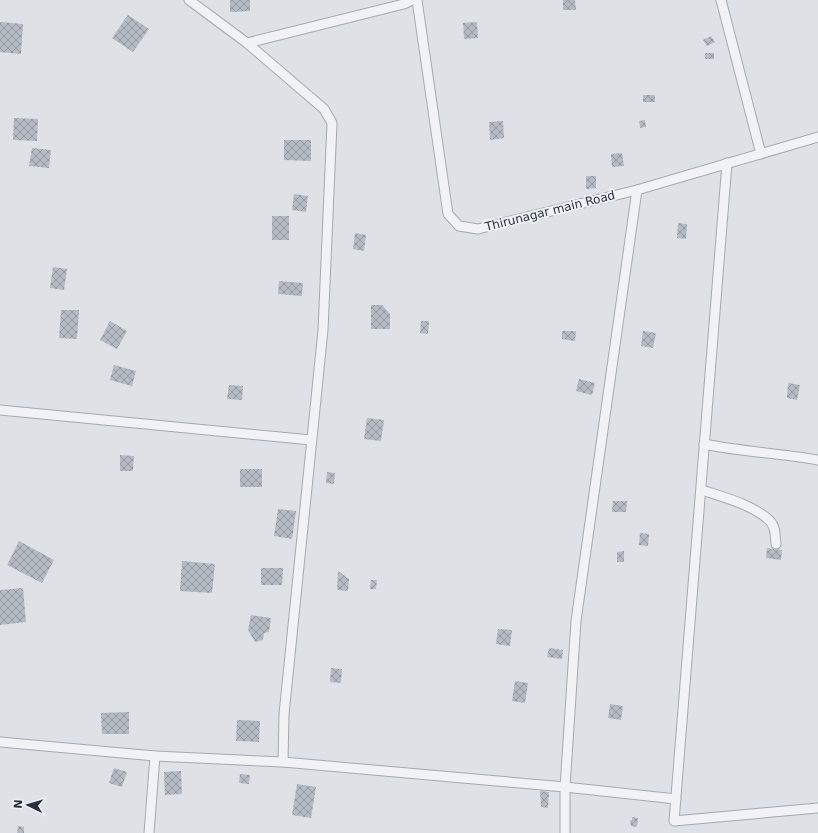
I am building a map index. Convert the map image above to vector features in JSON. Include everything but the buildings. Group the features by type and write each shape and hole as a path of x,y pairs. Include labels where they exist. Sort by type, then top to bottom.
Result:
{"street":[{"path":"189,0 247,43 324,109 332,123 322,330 284,714 283,762"},
{"path":"247,43 404,4 412,0"},
{"name":"Thirunagar main Road","path":"416,0 448,214 459,226 478,229 637,190 818,137"},
{"path":"721,0 761,154"},
{"path":"727,164 704,444 702,490 674,821 818,808"},
{"path":"566,833 565,787 576,621 637,190"},
{"path":"0,410 311,440"},
{"path":"704,444 729,449 818,460"},
{"path":"702,490 748,506 770,521 775,530 776,544"},
{"path":"0,742 155,756 283,762 565,787 676,799"},
{"path":"149,833 155,756"}]}
